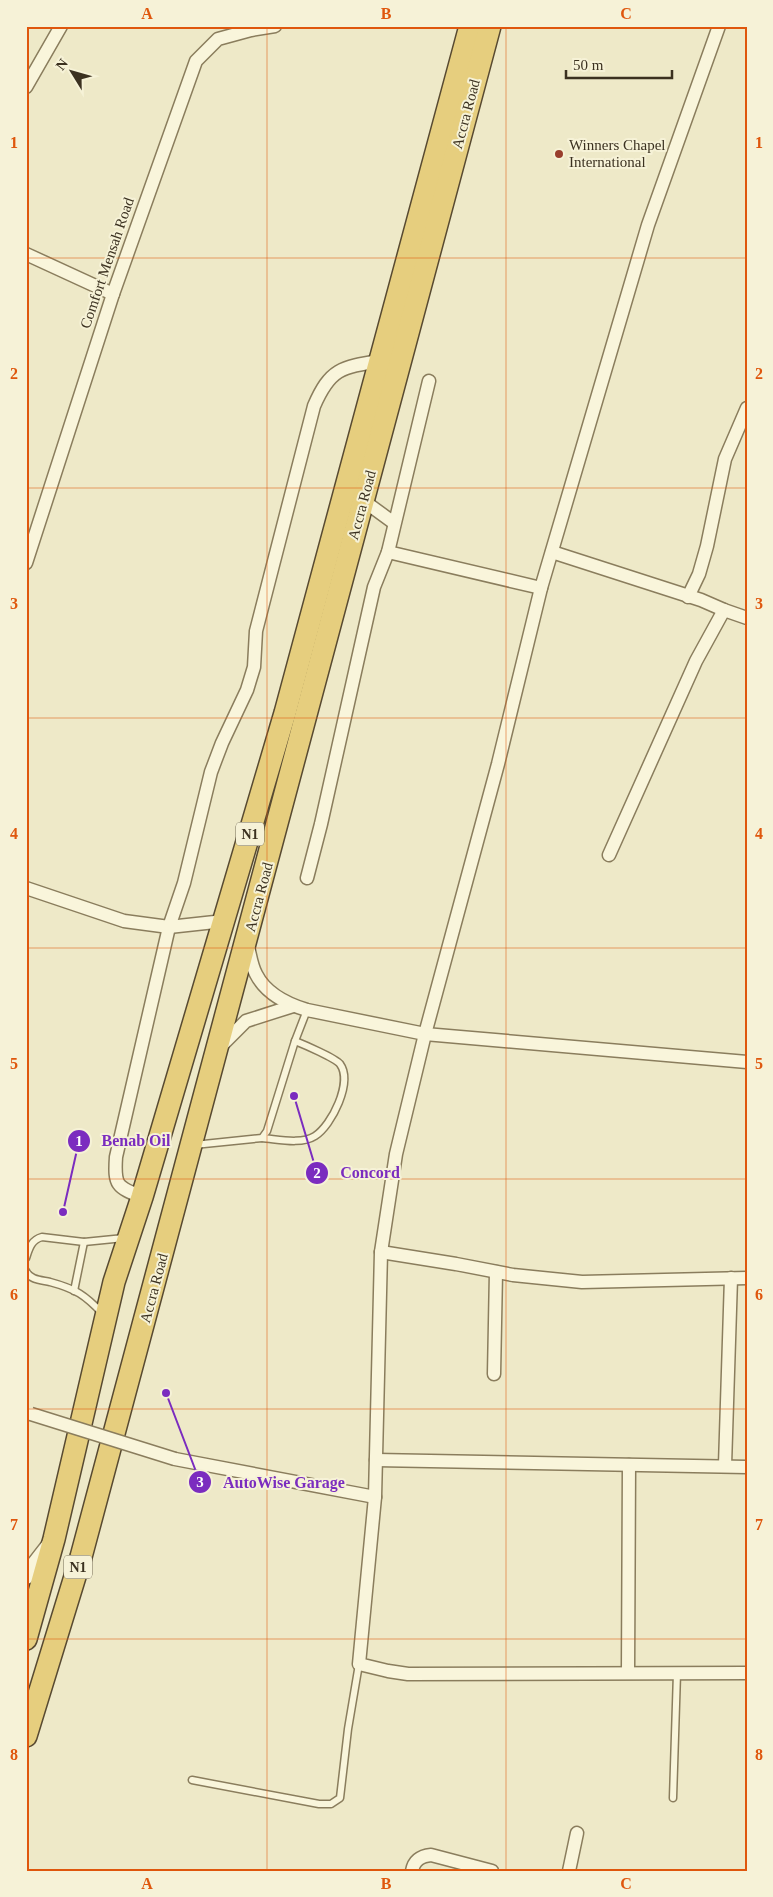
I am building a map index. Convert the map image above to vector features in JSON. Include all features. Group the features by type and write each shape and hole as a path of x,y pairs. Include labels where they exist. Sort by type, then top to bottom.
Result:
{"highway":[{"name":"Accra Road","path":"26,1639 54,1539 114,1282 142,1197 285,713 470,26"},
{"name":"Accra Road","path":"26,1736 81,1557 247,942 490,26"}],"street":[{"path":"26,86 61,26"},
{"name":"Comfort Mensah Road","path":"26,563 113,294 196,61 218,39 275,26"},
{"path":"719,26 648,225 541,588 498,764 425,1034 396,1154 381,1252 375,1497 359,1664 408,1674 747,1673"},
{"path":"26,254 113,294"},
{"path":"142,1197 122,1188 114,1176 116,1157 169,927 184,883 211,772 222,743 248,690 254,667 256,632 314,406 322,388 338,370 350,365 380,361"},
{"path":"307,878 321,824 374,587 388,552 429,381"},
{"path":"688,597 699,574 707,546 725,459 747,408"},
{"path":"364,501 394,524"},
{"path":"388,552 541,588"},
{"path":"552,552 701,600 747,618"},
{"path":"609,855 680,695 724,610"},
{"path":"26,888 124,922 169,927 224,921"},
{"path":"247,942 256,974 269,992 293,1006 307,1010 425,1034 747,1062"},
{"path":"218,1050 246,1021 293,1006"},
{"path":"381,1252 496,1272 582,1282 747,1278"},
{"path":"494,1374 496,1272"},
{"path":"726,1465 731,1278"},
{"path":"29,1413 175,1458 375,1497"},
{"path":"376,1460 629,1466 726,1465 747,1467"},
{"path":"628,1672 629,1466"},
{"path":"26,1576 54,1539"},
{"path":"569,1871 577,1833"},
{"path":"412,1871 413,1865 421,1856 431,1855 492,1871"}],"lane":[{"path":"262,1138 268,1131 272,1121 307,1010"},
{"path":"192,1145 262,1138 301,1140 315,1137 331,1120 338,1105 345,1073 339,1062 296,1041"},
{"path":"26,1258 31,1245 36,1239 42,1237 84,1242 129,1237"},
{"path":"74,1291 84,1242"},
{"path":"26,1271 33,1278 60,1285 85,1295 105,1317"},
{"path":"192,1780 319,1804 331,1804 340,1798 348,1729 359,1664"},
{"path":"673,1798 677,1672"}],"place":[{"name":"Winners Chapel International","path":"559,154"},
{"name":"Concord","path":"294,1096"},
{"name":"Benab Oil","path":"63,1212"},
{"name":"AutoWise Garage","path":"166,1393"}]}
